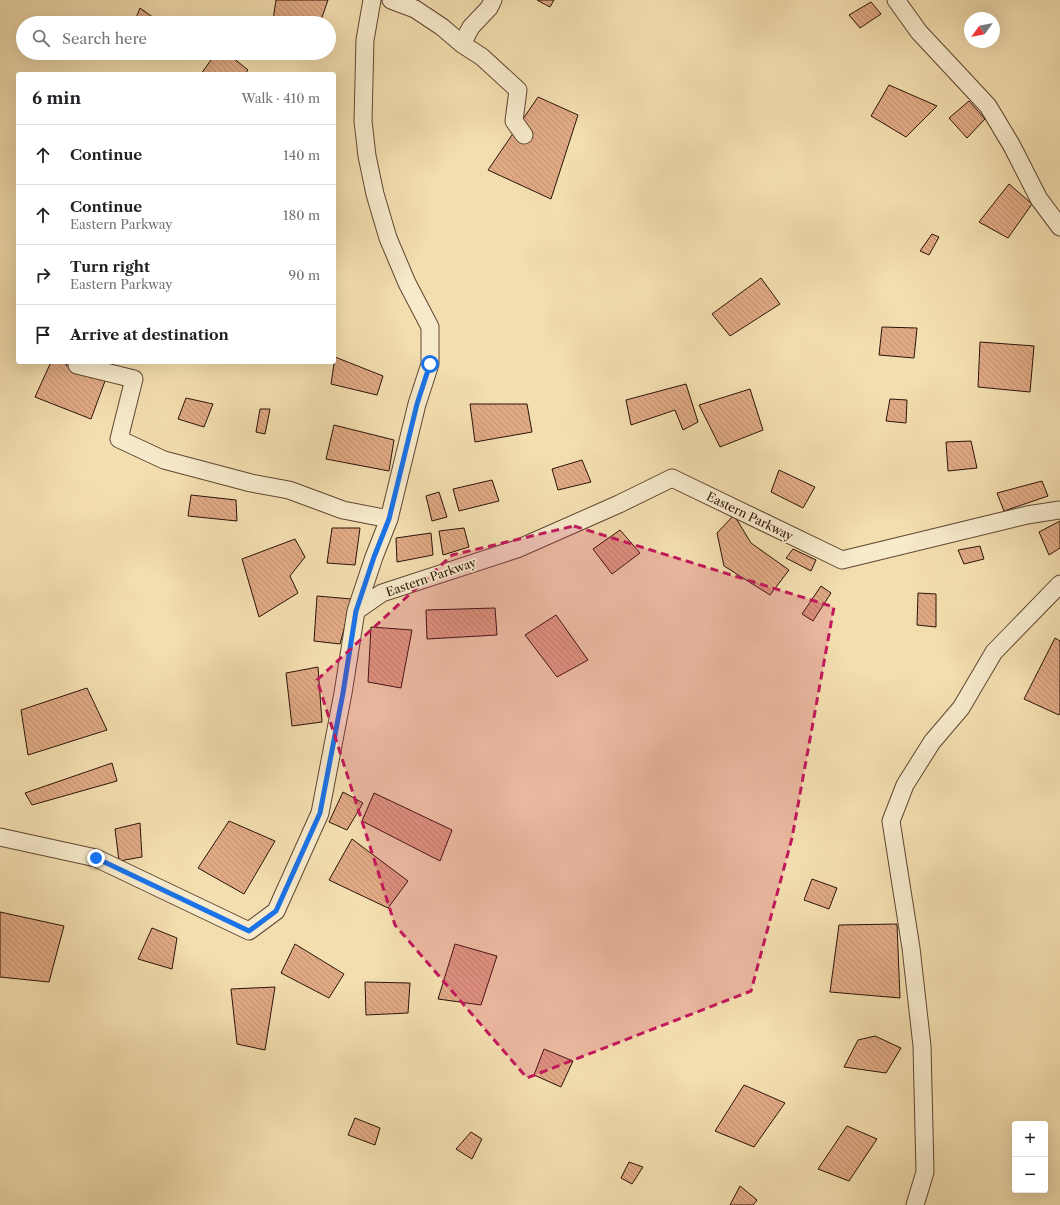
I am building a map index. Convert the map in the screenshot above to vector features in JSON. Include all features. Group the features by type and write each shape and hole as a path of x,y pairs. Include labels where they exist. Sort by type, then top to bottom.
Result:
{"street":[{"path":"0,837 96,858 249,931 276,911 320,813 343,693 356,611 374,557 389,519 417,404 430,364 430,327 407,283 388,238 367,156 363,122 365,40 372,0"},
{"path":"391,0 415,9 442,27 462,44 482,57 518,90 514,121 524,135"},
{"path":"462,44 471,28 489,8 492,0"},
{"path":"896,0 919,32 988,106 1012,146 1039,199 1060,227"},
{"path":"77,365 134,380 119,440 164,460 251,483 289,490 343,510 389,519"},
{"name":"Eastern Parkway","path":"356,611 382,593 517,549 619,504 672,478 842,560 1027,515 1060,510"},
{"path":"915,1205 924,1172 922,1046 911,948 891,820 905,785 932,742 961,708 994,652 1060,584"}],"highlighted area":[{"path":"574,526 834,607 792,838 751,991 527,1078 395,925 317,680 452,555"}],"building":[{"path":"276,0 328,0 322,16 274,16"},
{"path":"537,0 554,0 550,7"},
{"path":"871,2 881,14 860,28 849,15"},
{"path":"140,8 151,16 137,16"},
{"path":"211,60 236,60 248,70 246,72 202,72"},
{"path":"889,85 937,106 906,137 871,116"},
{"path":"538,97 578,115 551,199 488,170"},
{"path":"969,101 985,119 967,138 949,118"},
{"path":"1009,184 1032,204 1008,238 979,222"},
{"path":"932,234 939,237 929,255 920,251"},
{"path":"761,278 780,304 730,336 712,314"},
{"path":"882,327 917,328 914,358 879,355"},
{"path":"980,342 1034,346 1030,392 978,387"},
{"path":"336,357 383,376 377,395 331,384 334,364 336,364"},
{"path":"50,364 66,364 105,381 91,419 35,397"},
{"path":"686,384 698,422 683,430 675,410 631,425 626,400"},
{"path":"750,389 763,430 720,447 699,405"},
{"path":"186,398 213,404 204,427 178,419"},
{"path":"890,399 907,400 906,423 886,421"},
{"path":"470,404 527,404 532,432 475,442"},
{"path":"260,409 270,409 265,434 256,432"},
{"path":"334,425 394,440 389,471 326,459"},
{"path":"971,441 977,468 948,471 946,442"},
{"path":"582,460 591,482 558,490 552,469"},
{"path":"779,470 815,487 803,508 771,492"},
{"path":"492,480 499,501 459,511 453,489"},
{"path":"1042,481 1048,496 1004,511 997,493"},
{"path":"439,492 447,517 432,521 426,496"},
{"path":"191,495 236,500 237,521 188,516"},
{"path":"734,515 751,543 789,570 770,595 724,566 717,533"},
{"path":"1060,521 1060,548 1049,555 1039,532"},
{"path":"332,528 360,528 355,565 327,563"},
{"path":"464,528 469,547 443,555 439,531"},
{"path":"620,530 640,553 612,574 593,549"},
{"path":"431,533 433,555 397,562 396,538"},
{"path":"295,539 305,557 290,576 298,593 259,617 242,559"},
{"path":"980,546 984,559 964,564 958,550"},
{"path":"793,549 816,560 811,571 786,558"},
{"path":"821,586 831,593 813,621 802,614"},
{"path":"918,593 936,594 936,627 917,625"},
{"path":"317,596 352,599 340,644 314,641"},
{"path":"495,608 497,635 427,639 426,610"},
{"path":"556,615 588,660 557,677 525,635"},
{"path":"371,627 412,630 401,688 368,682"},
{"path":"1055,638 1060,641 1059,715 1024,699"},
{"path":"318,667 322,722 292,726 286,673"},
{"path":"87,688 107,730 28,755 21,710"},
{"path":"112,763 117,781 32,805 25,793"},
{"path":"343,792 363,803 347,830 329,822"},
{"path":"374,793 452,830 440,861 362,821"},
{"path":"229,821 275,841 244,894 198,868"},
{"path":"140,823 142,857 119,861 115,829"},
{"path":"352,839 408,881 388,908 329,880"},
{"path":"812,879 837,888 829,909 804,900"},
{"path":"0,912 64,926 49,982 0,977"},
{"path":"897,924 900,998 830,992 839,925"},
{"path":"152,928 177,938 172,969 138,959"},
{"path":"295,944 344,974 329,998 281,973"},
{"path":"455,944 497,956 481,1005 438,999"},
{"path":"365,982 410,983 408,1013 366,1015"},
{"path":"275,987 265,1050 237,1044 231,989"},
{"path":"875,1036 901,1048 886,1073 844,1067 858,1040"},
{"path":"544,1049 573,1061 561,1087 534,1075"},
{"path":"744,1085 785,1103 754,1147 715,1131"},
{"path":"355,1118 380,1128 375,1145 348,1135"},
{"path":"847,1126 877,1139 849,1181 818,1169"},
{"path":"471,1132 482,1139 472,1159 456,1149"},
{"path":"629,1162 643,1167 632,1184 621,1178"},
{"path":"740,1186 757,1200 753,1205 730,1205"}],"route":[{"path":"96,858 249,931 276,911 320,813 343,693 356,611 374,557 389,519 417,404 430,364"}]}
